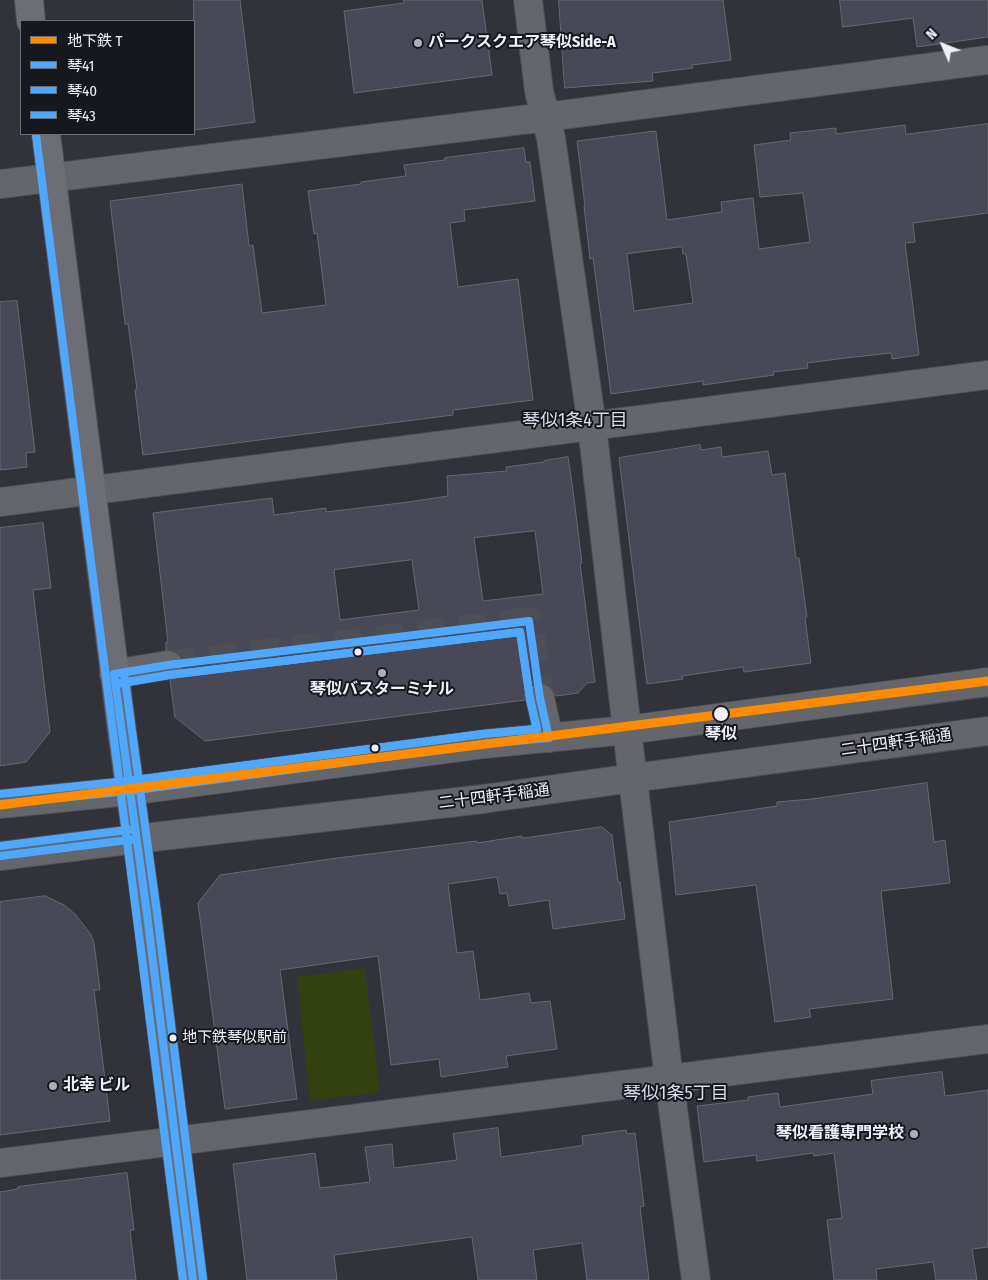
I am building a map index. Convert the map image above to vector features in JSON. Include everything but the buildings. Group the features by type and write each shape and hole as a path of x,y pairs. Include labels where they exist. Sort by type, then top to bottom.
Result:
{"main road":[{"path":"29,0 31,20"},
{"path":"46,135 193,1280"}],"street":[{"path":"528,0 539,91 551,138 592,426 669,1079 696,1280"},
{"path":"0,184 546,117 988,60"},
{"path":"0,502 988,375"},
{"path":"114,674 168,665"},
{"path":"0,804 129,792 455,748 627,730 988,682"},
{"path":"540,698 549,738"},
{"name":"二十四軒手稲通","path":"0,856 483,800 988,731"},
{"path":"0,1163 988,1039"}],"green space":[{"path":"365,968 380,1092 310,1101 297,977"}],"tunnel":[{"path":"168,665 529,621 540,698"}],"metro line":[{"name":"T","path":"0,805 988,681"}],"transit line":[{"name":"琴40","path":"36,135 183,1280"},
{"name":"琴41","path":"114,674 168,665 529,621 540,698 549,738"},
{"name":"琴40","path":"116,684 169,675 520,632 530,699 537,729 483,734 128,781"},
{"name":"琴43","path":"0,794 128,781 483,734 537,729 530,699 520,632 169,675 116,684"},
{"name":"琴43","path":"124,673 157,913 203,1279"},
{"name":"琴41","path":"114,674 147,914 193,1280"},
{"name":"琴41","path":"0,804 129,791 484,744 549,738"},
{"name":"琴43","path":"0,846 135,829"},
{"name":"琴41","path":"0,856 136,839"}],"place":[{"name":"パークスクエア琴似Side-A","path":"418,43"},
{"name":"琴似バスターミナル","path":"382,673"},
{"name":"琴似","path":"721,714"},
{"name":"地下鉄琴似駅前","path":"173,1038"},
{"name":"北幸 ビル","path":"53,1086"},
{"name":"琴似看護専門学校","path":"914,1134"}],"district":[{"name":"琴似1条4丁目","path":"575,421"},
{"name":"琴似1条5丁目","path":"676,1094"}]}
